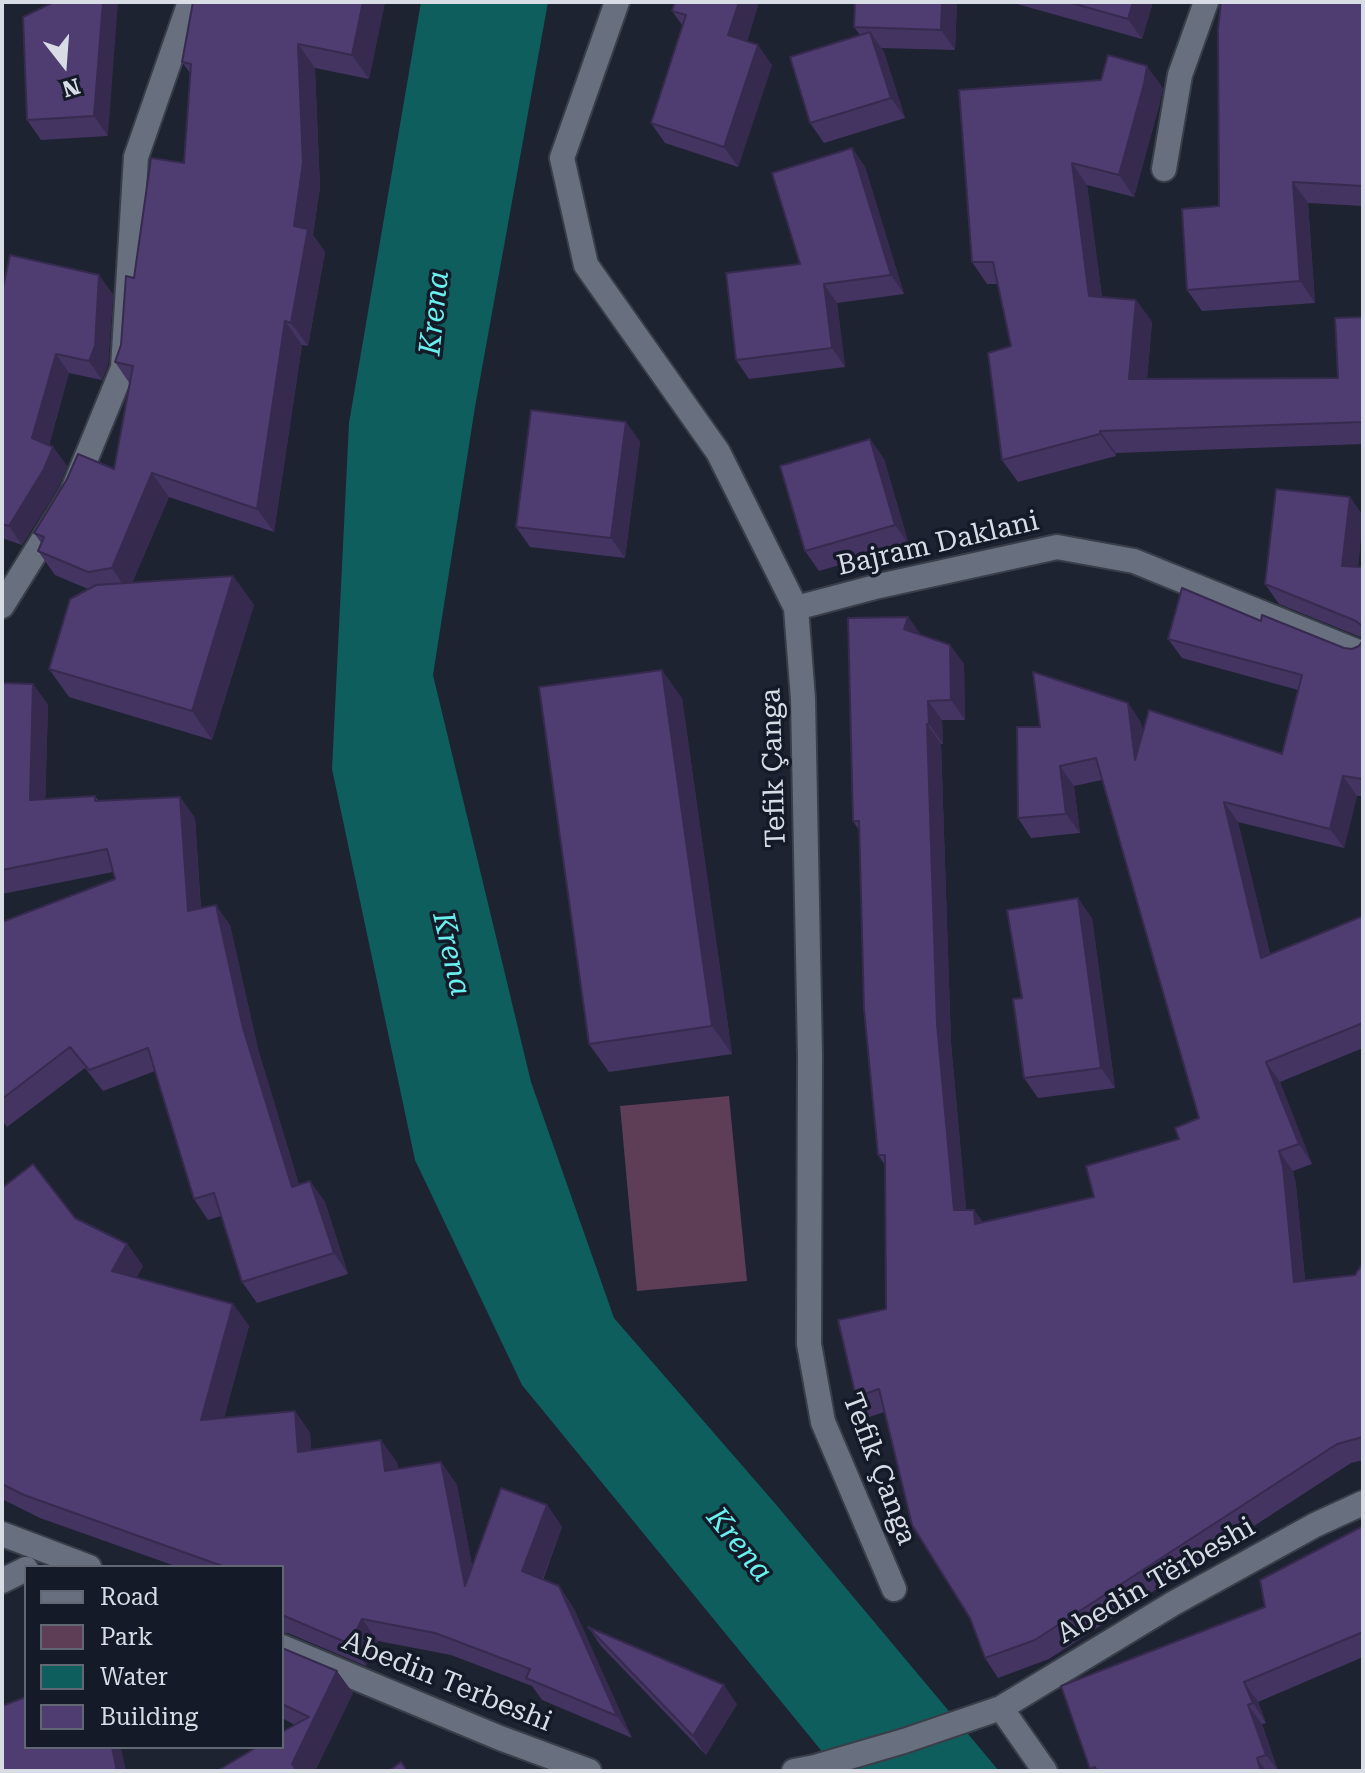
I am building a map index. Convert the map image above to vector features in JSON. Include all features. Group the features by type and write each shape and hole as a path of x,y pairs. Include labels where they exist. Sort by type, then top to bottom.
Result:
{"street":[{"path":"2,606 71,495 123,368 136,157 190,2"},
{"name":"Tefik Çanga","path":"617,2 562,158 586,265 718,452 796,608 803,699 810,1055 809,1344 823,1422 894,1589"},
{"path":"1164,169 1180,75 1206,2"},
{"name":"Bajram Daklani","path":"796,608 879,586 1057,547 1134,561 1363,654"},
{"name":"Abedin Tërbeshi","path":"991,1712 1174,1603 1315,1525 1363,1503"},
{"path":"2,1534 84,1565"},
{"path":"34,1565 58,1554"},
{"path":"2,1581 24,1570"},
{"name":"Abedin Terbeshi","path":"284,1648 500,1738 589,1771"},
{"path":"804,1769 991,1712 1045,1771"}],"green space":[{"path":"729,1096 747,1281 637,1291 620,1106"}],"water":[{"name":"Krena","path":"421,2 548,2 475,407 433,675 531,1082 614,1318 773,1501 999,1771 838,1771 522,1385 415,1160 332,769 349,423"}],"building":[{"path":"54,2 103,2 94,116 27,120 23,17"},
{"path":"193,2 363,2 352,55 298,44 303,163 294,226 308,229 291,323 285,321 257,509 152,473 112,568 88,572 38,551 44,537 34,533 67,479 78,454 114,469 133,366 115,362 121,345 126,276 134,278 151,158 184,163 191,64 182,62"},
{"path":"675,2 739,2 728,35 758,45 724,147 651,123 686,15 672,11"},
{"path":"855,2 942,2 941,30 854,27"},
{"path":"1068,2 1133,2 1128,19"},
{"path":"1221,2 1363,2 1363,186 1293,182 1300,281 1187,290 1182,209 1219,206 1218,29"},
{"path":"870,32 891,98 810,123 790,57"},
{"path":"1108,55 1147,66 1119,175 1072,163 1089,296 1136,300 1129,379 1338,378 1335,318 1363,317 1363,422 1100,431 1100,434 1002,460 988,353 1011,346 993,262 972,262 959,90 1101,80"},
{"path":"852,148 891,275 824,284 832,348 736,360 726,273 800,264 772,173"},
{"path":"10,255 99,275 95,346 89,361 56,354 32,438 53,447 44,469 9,526 2,524 2,292"},
{"path":"531,410 626,422 611,538 516,527"},
{"path":"870,439 895,525 805,551 780,466"},
{"path":"1276,489 1350,497 1342,566 1363,567 1363,630 1356,621 1265,584"},
{"path":"233,576 192,711 49,669 70,599 96,585"},
{"path":"1182,588 1261,621 1262,615 1344,648 1352,649 1363,640 1363,779 1343,776 1330,829 1224,802 1261,958 1363,916 1363,1023 1266,1062 1299,1144 1279,1151 1294,1282 1355,1275 1363,1263 1363,1437 1337,1444 1035,1640 985,1658 970,1618 912,1525 879,1389 856,1397 838,1320 886,1309 885,1155 878,1155 864,1009 859,821 853,821 848,618 908,617 904,629 950,645 951,700 928,701 927,724 937,1024 954,1210 974,1210 975,1224 1094,1197 1086,1166 1179,1139 1175,1128 1199,1118 1096,758 1060,766 1066,814 1018,818 1017,727 1040,727 1033,672 1128,703 1135,760 1149,710 1282,754 1302,675 1168,639"},
{"path":"662,670 712,1026 589,1044 539,687"},
{"path":"2,683 33,684 30,800 95,796 95,801 180,797 188,911 216,905 243,1028 292,1187 310,1181 334,1253 242,1282 214,1193 194,1199 148,1048 89,1070 70,1047 2,1099 2,922 115,879 107,849 2,870"},
{"path":"1078,898 1101,1068 1024,1078 1013,999 1022,998 1007,910"},
{"path":"33,1164 75,1218 127,1244 112,1271 233,1304 201,1420 295,1411 298,1452 381,1440 385,1471 441,1462 465,1586 501,1488 547,1505 522,1571 559,1586 617,1716 526,1678 530,1669 435,1633 362,1619 350,1644 284,1616 284,1565 219,1565 24,1495 2,1484 2,1188"},
{"path":"1363,1526 1363,1632 1244,1682 1253,1703 1248,1705 1266,1755 1257,1758 1261,1771 1090,1769 1061,1686 1265,1607 1260,1580"},
{"path":"588,1627 724,1685 693,1736"},
{"path":"284,1649 337,1671 292,1764 297,1771 217,1771 254,1749 284,1749 284,1731 309,1717 284,1705"},
{"path":"24,1698 24,1749 112,1749 117,1771 2,1771 2,1706"},
{"path":"401,1762 407,1771 389,1771"}]}
